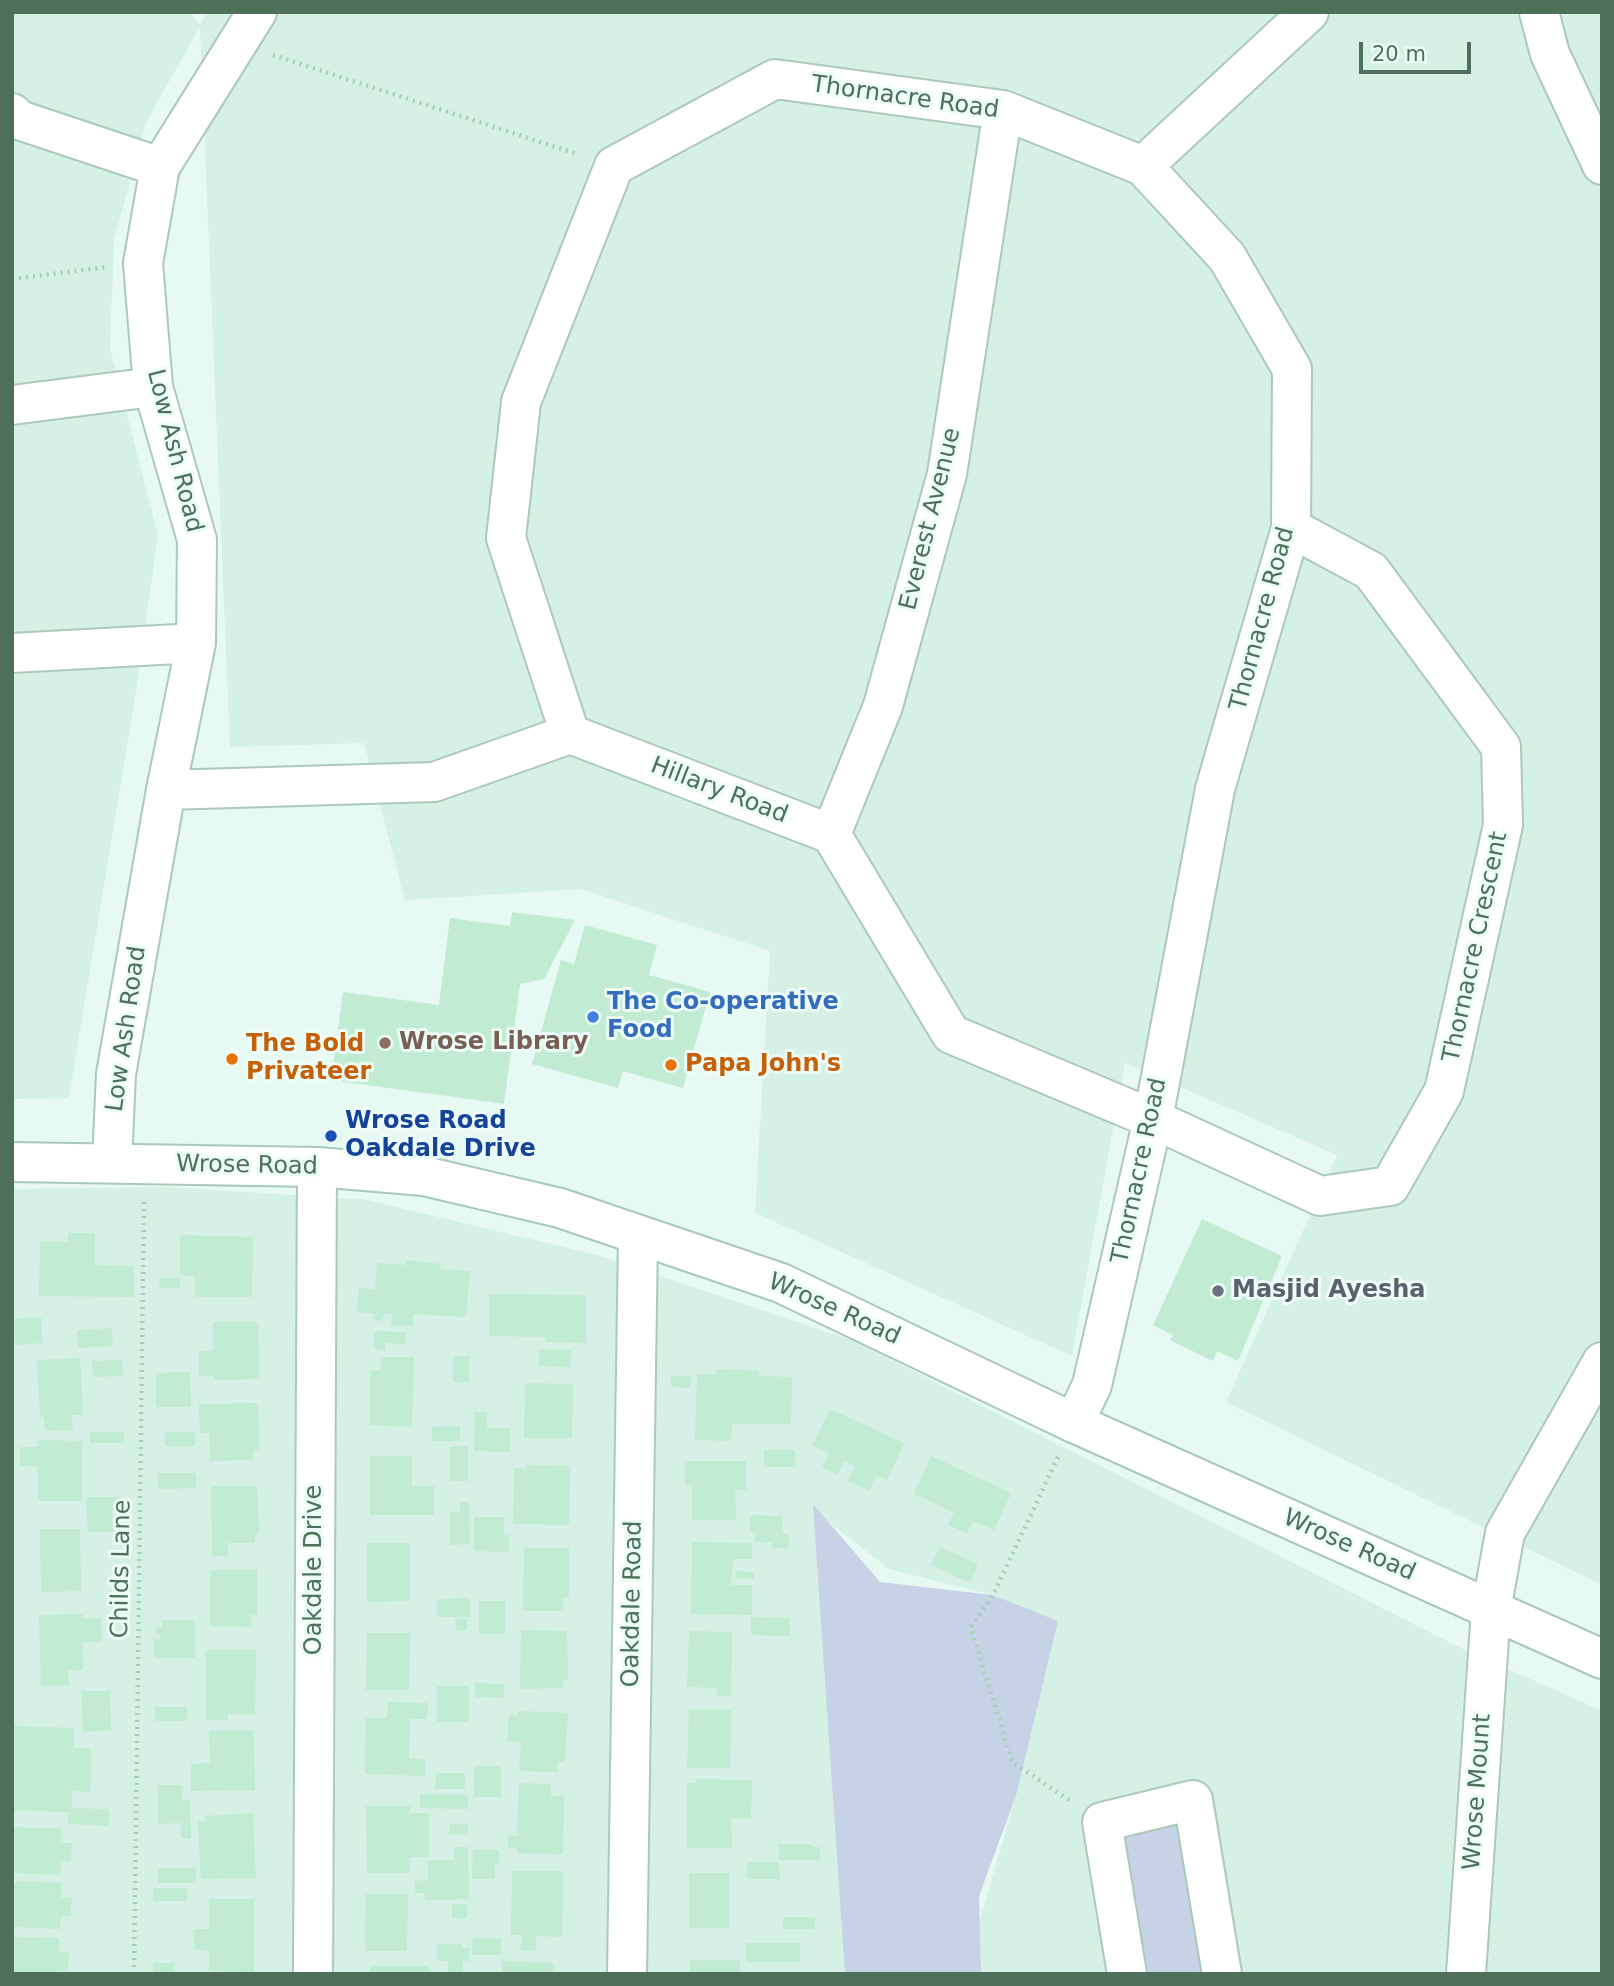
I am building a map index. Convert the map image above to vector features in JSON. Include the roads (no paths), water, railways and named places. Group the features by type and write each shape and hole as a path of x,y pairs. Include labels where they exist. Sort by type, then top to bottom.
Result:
{"street":[{"path":"1143,166 1309,12"},
{"path":"1539,12 1550,54 1602,165"},
{"name":"Low Ash Road","path":"129,1164 116,1074 166,790 196,643 197,540 153,387 143,263 160,167 248,28"},
{"name":"Thornacre Road","path":"570,734 506,538 521,402 614,166 775,79 1003,110 1143,166 1227,257 1292,369 1291,528 1215,789 1153,1119 1092,1385 1074,1423"},
{"name":"Everest Avenue","path":"831,834 883,706 947,474 1003,110"},
{"path":"14,118 160,167"},
{"path":"12,405 153,387"},
{"name":"Thornacre Crescent","path":"1153,1119 1320,1196 1390,1186 1444,1091 1503,825 1502,747 1371,571 1291,528"},
{"path":"12,653 196,643"},
{"path":"166,790 434,782 570,734"},
{"name":"Hillary Road","path":"570,734 831,834"},
{"path":"831,834 951,1034 1153,1119"},
{"name":"Wrose Road","path":"12,1162 317,1167 424,1176 560,1208 781,1283 1074,1423 1602,1659"},
{"name":"Oakdale Drive","path":"313,1974 317,1167"},
{"name":"Oakdale Road","path":"627,1974 638,1235"},
{"name":"Wrose Mount","path":"1466,1974 1491,1610 1506,1534 1602,1362"},
{"path":"1127,1974 1102,1822 1194,1800 1222,1974"}],"place":[{"name":"The Co-operative Food","path":"593,1017"},
{"name":"Wrose Library","path":"385,1043"},
{"name":"The Bold Privateer","path":"232,1059"},
{"name":"Papa John's","path":"671,1065"},
{"name":"Wrose Road Oakdale Drive","path":"331,1136"},
{"name":"Masjid Ayesha","path":"1218,1291"}]}
